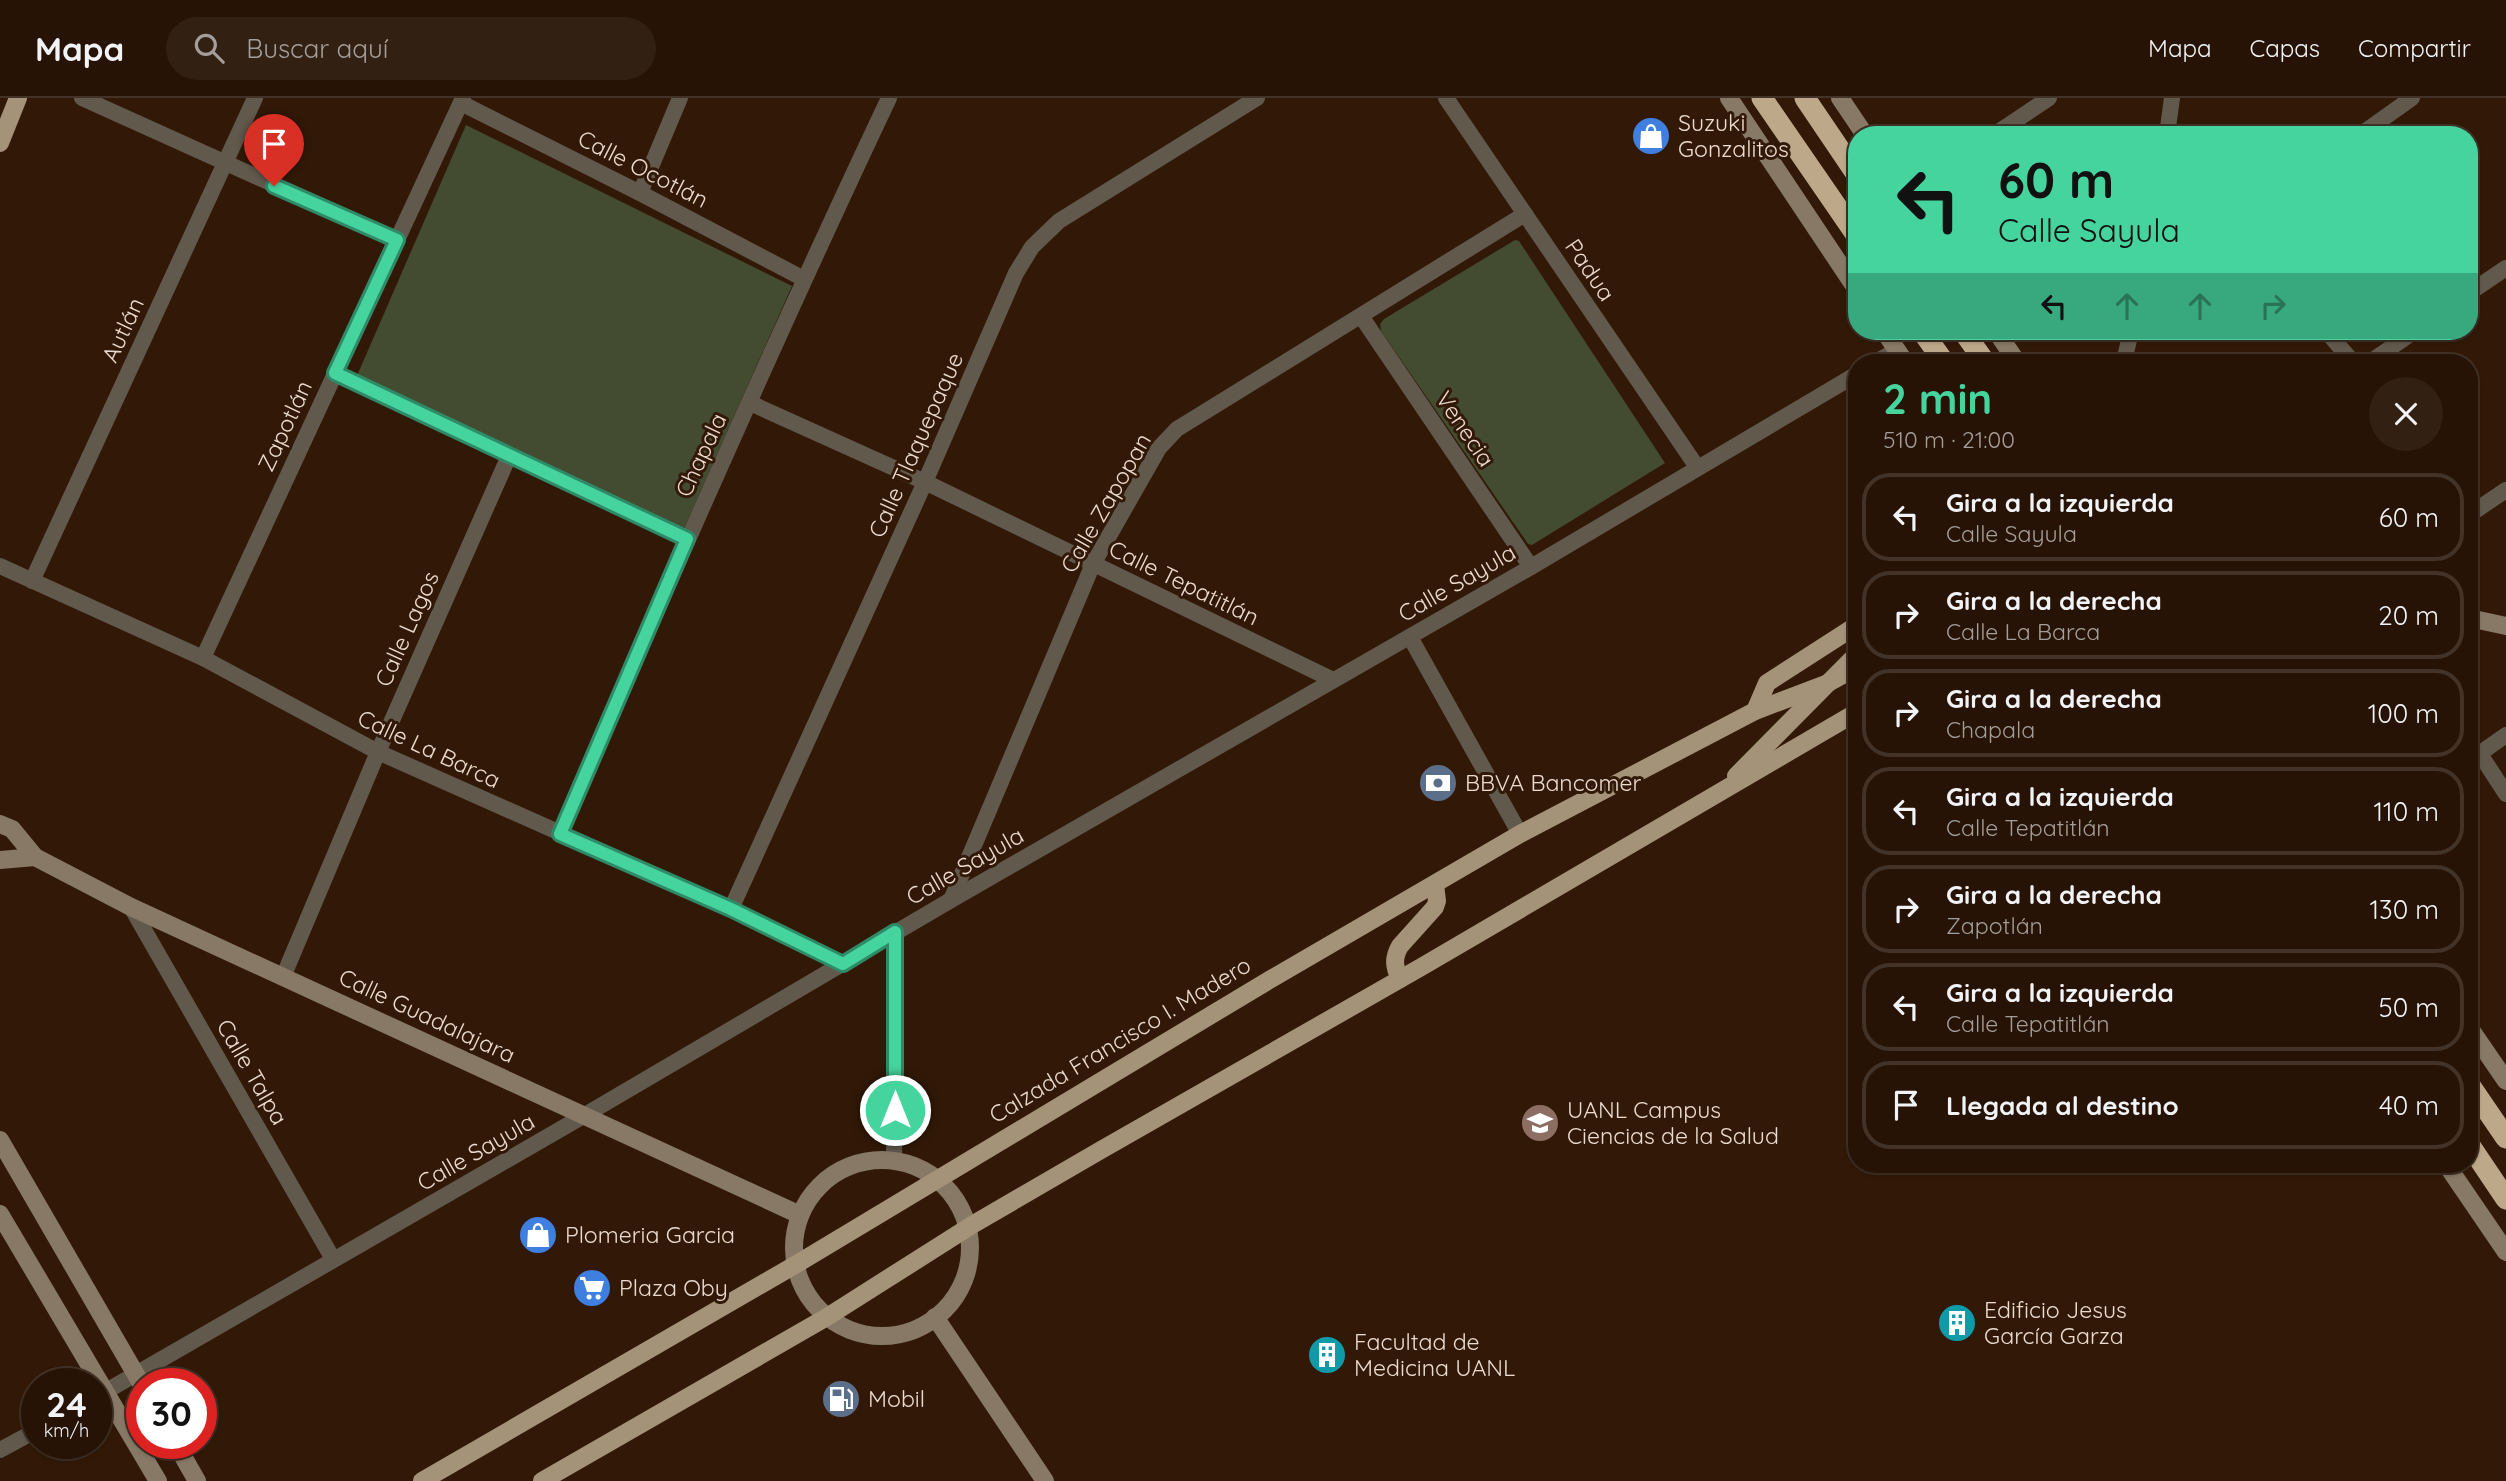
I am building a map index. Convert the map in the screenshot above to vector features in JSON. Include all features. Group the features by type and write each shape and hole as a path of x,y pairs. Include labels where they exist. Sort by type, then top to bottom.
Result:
{"highway":[{"path":"1762,98 1848,223"},
{"path":"1805,98 1848,162"},
{"path":"2478,1097 2506,1138"},
{"path":"2478,1157 2506,1199"}],"main road":[{"path":"0,144 18,98"},
{"path":"1755,711 1767,683 1848,631"},
{"path":"1722,791 1848,663"},
{"name":"Calzada Francisco I. Madero","path":"422,1481 795,1265 1521,834 1755,711 1826,684 1848,672"},
{"path":"541,1481 827,1317 968,1228 1137,1129 1848,717"},
{"path":"1400,979 1394,968 1396,952 1435,907 1435,884"}],"street":[{"path":"82,98 397,240"},
{"name":"Autlán","path":"32,581 255,98"},
{"path":"640,193 680,98"},
{"name":"Chapala","path":"560,834 687,539 889,98"},
{"name":"Calle Tlaquepaque","path":"731,909 925,482 1016,273 1032,247 1059,221 1257,98"},
{"name":"Padua","path":"1446,98 1697,467"},
{"path":"1729,98 1848,276"},
{"path":"1840,98 1859,126"},
{"path":"2007,126 2049,98"},
{"path":"2167,126 2172,98"},
{"path":"2373,126 2412,98"},
{"name":"Calle Ocotlán","path":"462,100 804,279"},
{"name":"Zapotlán","path":"203,658 462,100"},
{"name":"Calle Zapopan","path":"951,900 1093,564 1159,448 1177,429 1525,214"},
{"path":"2478,287 2506,268"},
{"name":"Venecia","path":"1361,316 1531,566"},
{"path":"2334,340 2346,354"},
{"path":"2382,354 2402,340"},
{"path":"335,373 687,539"},
{"name":"Calle Sayula","path":"156,1368 333,1259 585,1115 895,932 1410,637 1848,379"},
{"name":"Calle Tepatitlán","path":"750,403 925,482 1333,680"},
{"name":"Calle Lagos","path":"283,977 378,752 509,456"},
{"path":"2478,509 2506,491"},
{"name":"Calle La Barca","path":"0,566 203,658 378,752 731,909 843,964"},
{"path":"2478,620 2506,626"},
{"path":"1410,637 1521,834"},
{"path":"2478,755 2506,735"},
{"path":"2478,762 2506,794"},
{"name":"Calle Guadalajara","path":"0,824 12,829 35,857 131,907 800,1215"},
{"path":"0,860 35,857"},
{"name":"Calle Talpa","path":"131,907 333,1259"},
{"path":"894,1160 895,932"},
{"path":"2478,1040 2506,1080"},
{"path":"0,1140 132,1368"},
{"path":"894,1160 917,1167 937,1179 956,1201 968,1228 970,1250 966,1271 949,1304 935,1317 915,1329 892,1335 869,1335 847,1329 827,1317 806,1294 795,1265 793,1248 800,1215 815,1190 838,1171 865,1161 894,1160"},
{"path":"2452,1173 2506,1252"},
{"path":"0,1214 86,1368"},
{"path":"935,1317 1045,1481"},
{"path":"112,1411 158,1481"},
{"path":"0,1450 21,1439"},
{"path":"185,1459 197,1481"}],"green space":[{"path":"466,125 792,286 683,531 356,378"},
{"path":"1515,240 1519,241 1665,463 1532,545 1528,544 1381,331 1380,324 1384,319"}],"place":[{"name":"Suzuki Gonzalitos","path":"1651,136"},
{"name":"BBVA Bancomer","path":"1438,783"},
{"name":"UANL Campus Ciencias de la Salud","path":"1540,1123"},
{"name":"Plomeria Garcia","path":"538,1235"},
{"name":"Plaza Oby","path":"592,1288"},
{"name":"Edificio Jesus García Garza","path":"1957,1323"},
{"name":"Facultad de Medicina UANL","path":"1327,1355"},
{"name":"Mobil","path":"841,1399"}],"route":[{"path":"274,186 397,240 335,373 687,539 560,834 731,909 843,964 895,932 895,1110"}]}
